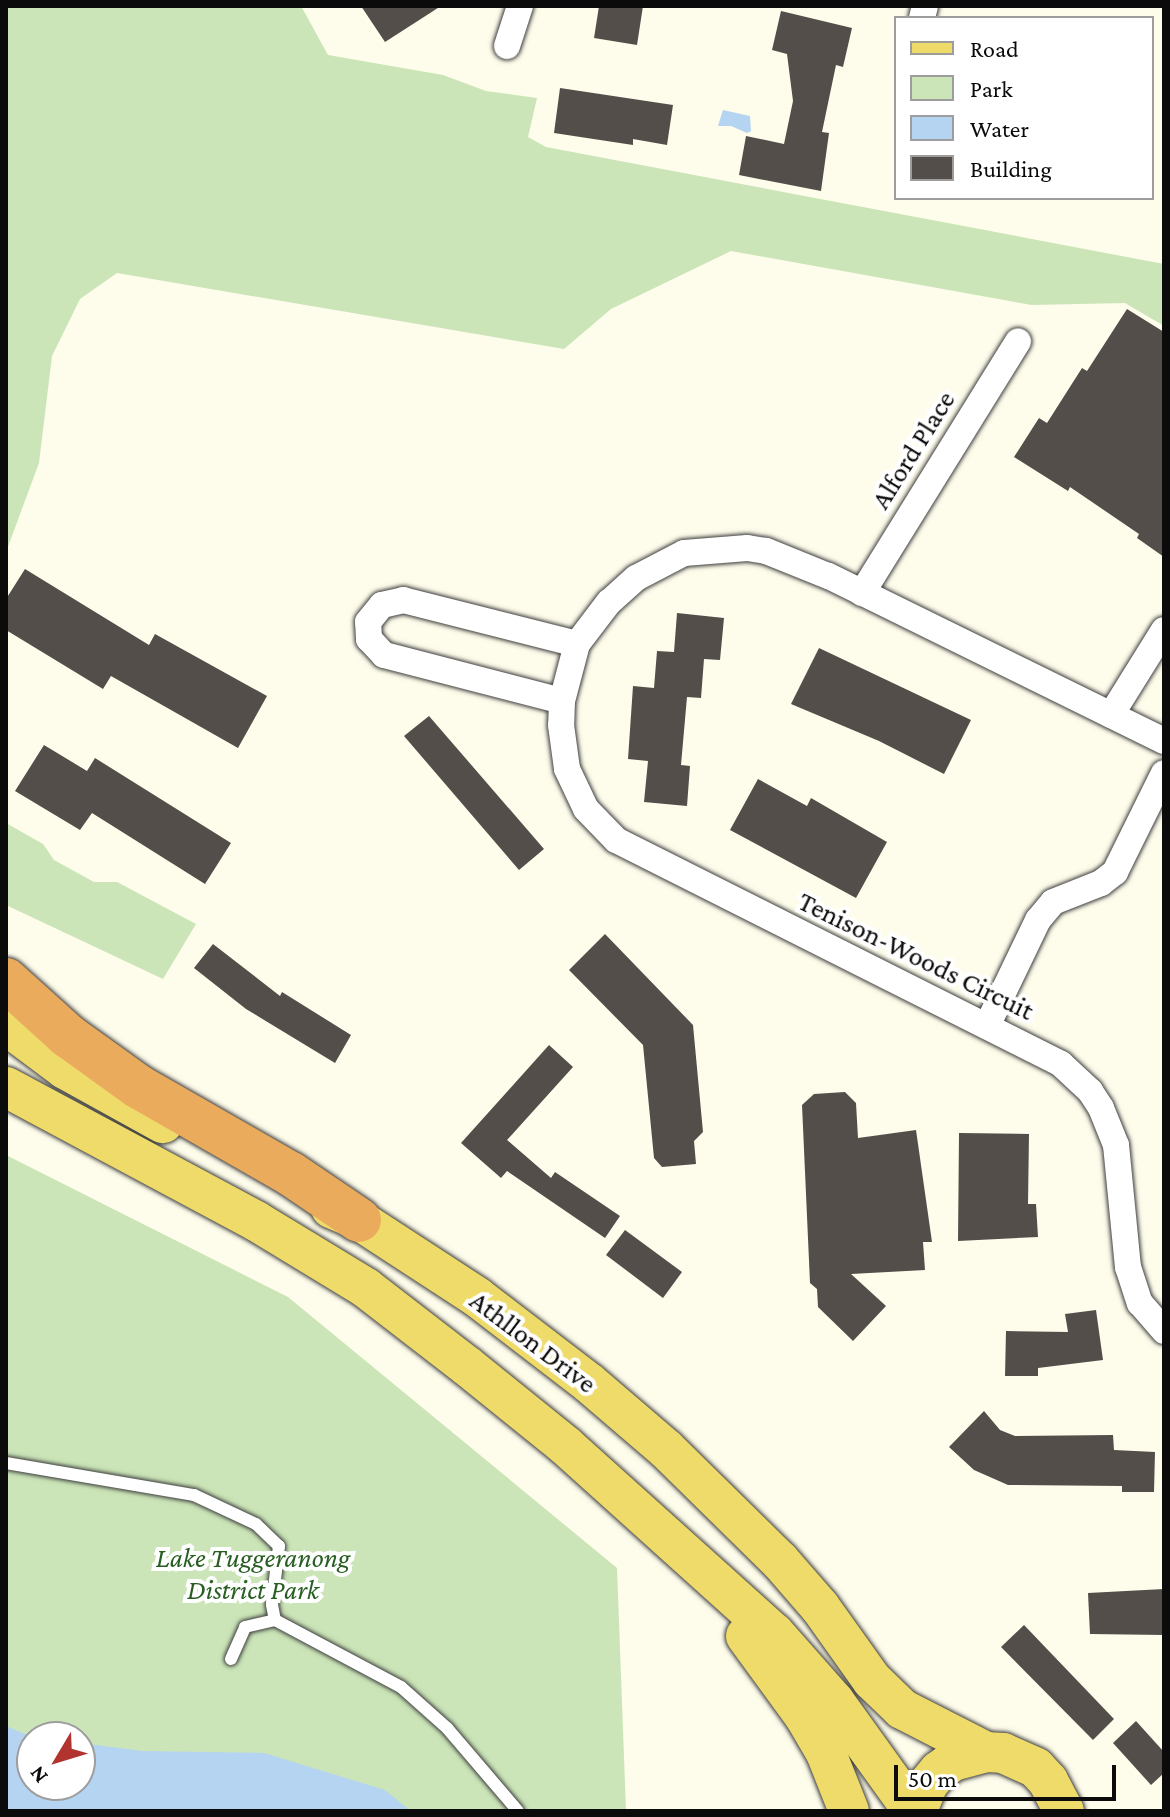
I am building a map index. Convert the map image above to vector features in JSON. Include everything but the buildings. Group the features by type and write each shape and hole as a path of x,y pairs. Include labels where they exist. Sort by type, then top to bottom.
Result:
{"highway":[{"path":"6,980 68,1036 139,1087 291,1174 359,1220"}],"main road":[{"name":"Athllon Drive","path":"6,1025 65,1069 260,1175 359,1220 477,1297 589,1383 739,1519 820,1607 872,1680 902,1709 986,1752"},
{"name":"Athllon Drive","path":"6,1087 256,1221 366,1288 566,1446 694,1563 834,1701 915,1811 928,1784 939,1771 961,1758 986,1752 1003,1753 1028,1763 1048,1781 1061,1806"},
{"path":"736,1606 826,1753 849,1811"}],"street":[{"path":"507,46 520,6"},
{"name":"Alford Place","path":"862,593 1018,341"},
{"name":"Tenison-Woods Circuit","path":"1164,741 862,593 766,551 705,549 684,553 636,578 609,602 577,644 562,701 561,725 567,769 586,809 616,840 1061,1064 1090,1091 1101,1108 1116,1145 1128,1267 1140,1303 1164,1331"},
{"path":"562,701 384,655 369,639 368,622 382,605 403,600 577,644"},
{"path":"1111,715 1164,630"},
{"path":"987,1026 1038,920 1053,902 1101,883 1115,872 1164,773"}],"lane":[{"path":"6,1463 194,1495 256,1524 279,1546 272,1605 275,1620"},
{"path":"231,1659 245,1627 275,1620 401,1687 447,1728 518,1811"}],"green space":[{"path":"6,6 301,6 328,55 443,75 486,91 537,98 528,137 546,147 1164,264 1164,326 1125,303 1032,305 731,251 611,309 564,349 117,273 80,299 52,356 39,463 6,552"},
{"path":"6,823 43,844 54,860 94,882 117,882 196,924 163,979 6,905"},
{"name":"Lake Tuggeranong District Park","path":"6,1155 288,1297 617,1568 626,1811 6,1811"}],"water":[{"path":"723,110 750,116 751,131 747,133 731,126 718,126"},
{"path":"6,1726 16,1730 16,1801 96,1801 96,1745 143,1751 264,1753 385,1790 411,1811 6,1811"}]}
